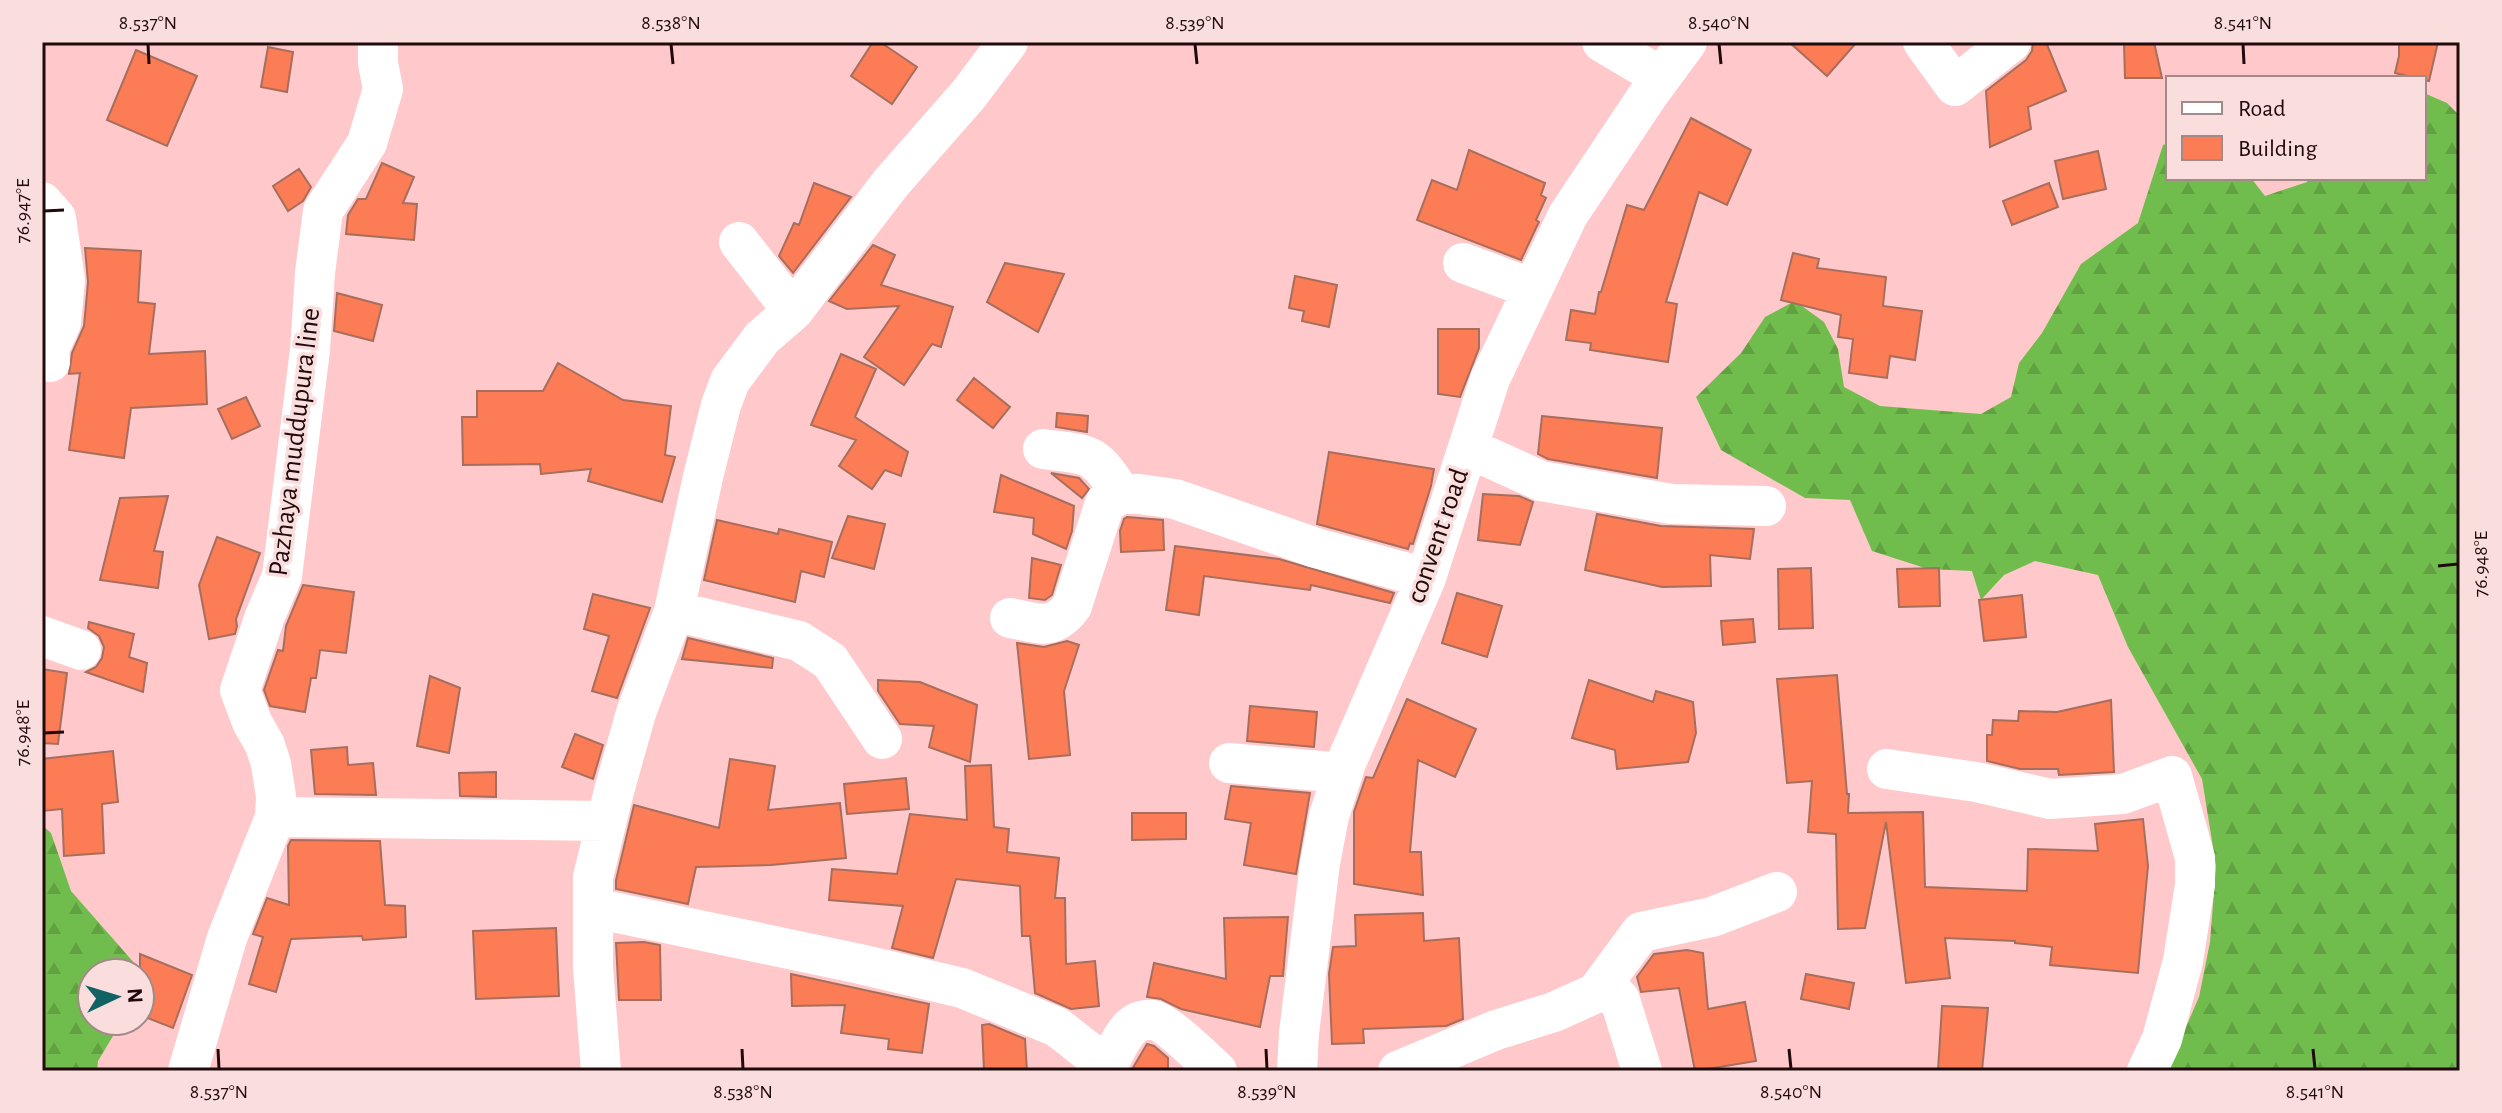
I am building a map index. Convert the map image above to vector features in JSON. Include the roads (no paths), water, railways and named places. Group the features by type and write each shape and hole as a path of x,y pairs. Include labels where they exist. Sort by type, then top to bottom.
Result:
{"street":[{"name":"Pazhaya muddupura line","path":"188,1071 227,938 275,817 276,796 271,764 240,690 282,576 310,350 323,211 367,143 383,89 378,42"},
{"path":"601,1071 593,967 593,877 636,713 674,611 703,477 730,381 762,338 793,311 891,183 969,94 1008,42"},
{"path":"1602,42 1661,77"},
{"name":"convent road","path":"1297,1071 1320,863 1329,816 1343,773 1426,578 1490,379 1568,215 1687,42"},
{"path":"1923,42 1955,86 2011,42"},
{"path":"42,202 56,218 65,280 61,323 49,349 50,362"},
{"path":"739,242 793,311"},
{"path":"1463,263 1533,289"},
{"path":"1468,448 1541,481 1671,504 1766,506"},
{"path":"1043,449 1087,455 1106,469 1121,494"},
{"path":"1010,618 1047,625 1062,619 1072,606 1105,503 1121,494 1175,499 1316,548 1426,578"},
{"path":"674,611 799,641 830,661 882,739"},
{"path":"42,636 81,650"},
{"path":"1229,763 1343,773"},
{"path":"1887,769 1976,782 2050,799 2123,794 2172,776 2195,858 2195,885 2183,961 2162,1039 2147,1071"},
{"path":"275,817 606,821"},
{"path":"1596,993 1641,932 1712,917 1777,892"},
{"path":"594,908 962,988 1057,1027 1105,1069 1132,1026 1137,1022 1157,1021 1217,1071"},
{"path":"1398,1071 1596,993 1613,992 1620,1000 1642,1071"}]}
